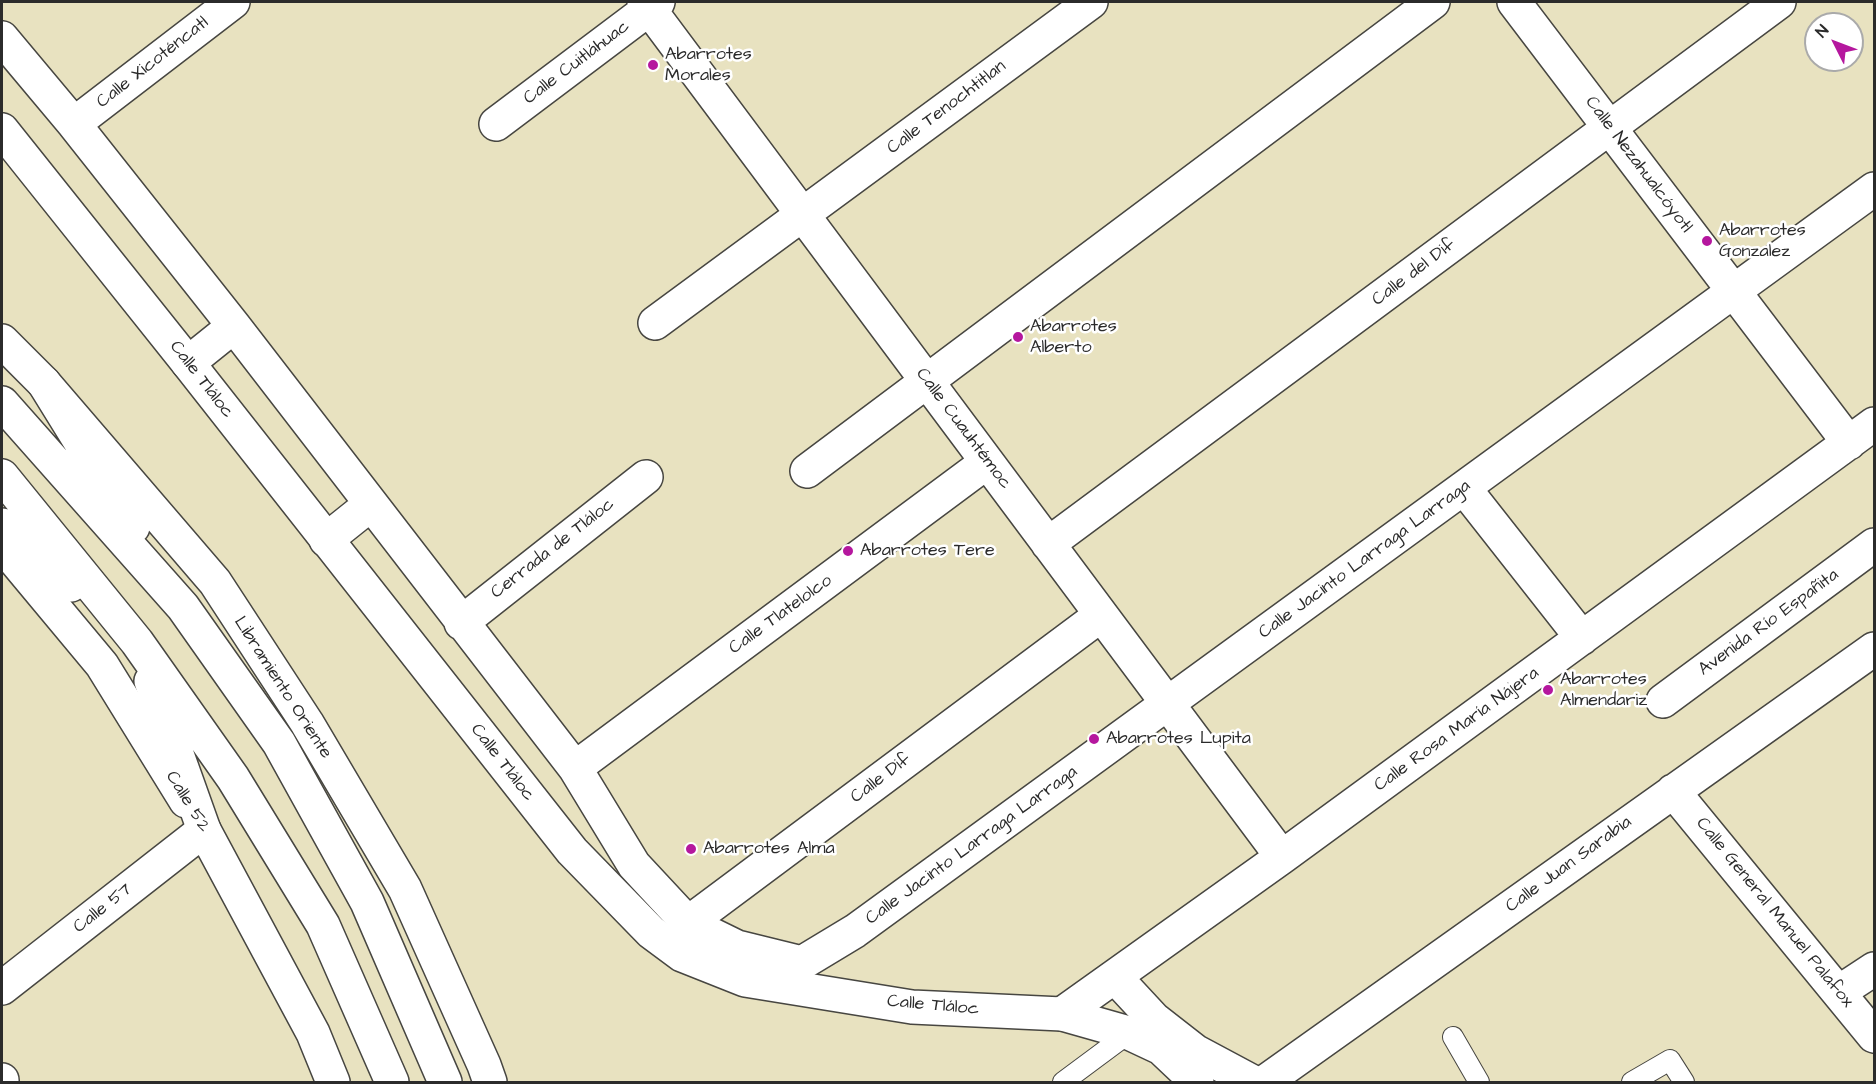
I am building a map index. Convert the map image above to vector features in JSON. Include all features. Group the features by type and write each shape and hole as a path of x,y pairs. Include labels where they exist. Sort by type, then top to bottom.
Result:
{"main road":[{"name":"Calle Xicoténcatl","path":"74,124 233,2"},
{"name":"Calle Tenochtitlan","path":"655,322 1091,2"},
{"path":"807,471 1433,2"},
{"name":"Calle Nezahualcóyotl","path":"1514,2 1733,292 1862,434"},
{"name":"Calle del Dif","path":"1048,544 1779,2"},
{"name":"Calle Cuauhtémoc","path":"650,4 803,215 1282,857"},
{"name":"Calle Cuitláhuac","path":"496,124 650,4"},
{"path":"2,38 74,124 234,326 574,768 634,865 688,923 682,955"},
{"name":"Calle Tláloc","path":"2,130 572,851 651,932 682,955 744,980 912,1007 1062,1014 1129,1033 1161,1048 1197,1083"},
{"name":"Calle Jacinto Larraga Larraga","path":"688,923 737,946 802,963 855,931 1875,189"},
{"path":"188,363 234,326"},
{"name":"Libramiento Oriente","path":"2,341 44,383 214,582 307,723 405,889 490,1083"},
{"path":"44,383 183,607"},
{"name":"Libramiento Oriente","path":"6,408 183,607 279,743 367,902 445,1083"},
{"name":"Calle Rosa María Nájera","path":"1062,1014 1282,857 1862,434"},
{"name":"Calle Tlatelolco","path":"574,768 987,462"},
{"path":"2,476 137,642 233,778 323,925 392,1083"},
{"name":"Cerrada de Tláloc","path":"461,623 646,477"},
{"path":"1464,488 1582,638"},
{"path":"326,540 371,504"},
{"path":"2,525 137,642 204,830"},
{"name":"Calle 52","path":"2,545 102,665 204,830 313,1033 333,1083"},
{"name":"Avenida Río Españita","path":"1662,701 1875,546"},
{"name":"Calle Dif","path":"688,923 1101,615"},
{"name":"Calle Juan Sarabia","path":"1265,1083 1875,649"},
{"name":"Calle General Manuel Palafox","path":"1673,791 1875,1036"},
{"name":"Calle 57","path":"2,988 204,830"},
{"path":"1839,992 1875,969"},
{"path":"1115,977 1154,1019 1195,1051 1253,1083"}],"lane":[{"path":"1063,1083 1129,1033"},
{"path":"1453,1037 1479,1083"},
{"path":"1632,1083 1670,1060 1684,1083"}],"place":[{"name":"Abarrotes Morales","path":"653,65"},
{"name":"Abarrotes Gonzalez","path":"1707,241"},
{"name":"Abarrotes Alberto","path":"1018,337"},
{"name":"Abarrotes Tere","path":"848,551"},
{"name":"Abarrotes Almendariz","path":"1548,690"},
{"name":"Abarrotes Lupita","path":"1094,739"},
{"name":"Abarrotes Alma","path":"691,849"}]}
